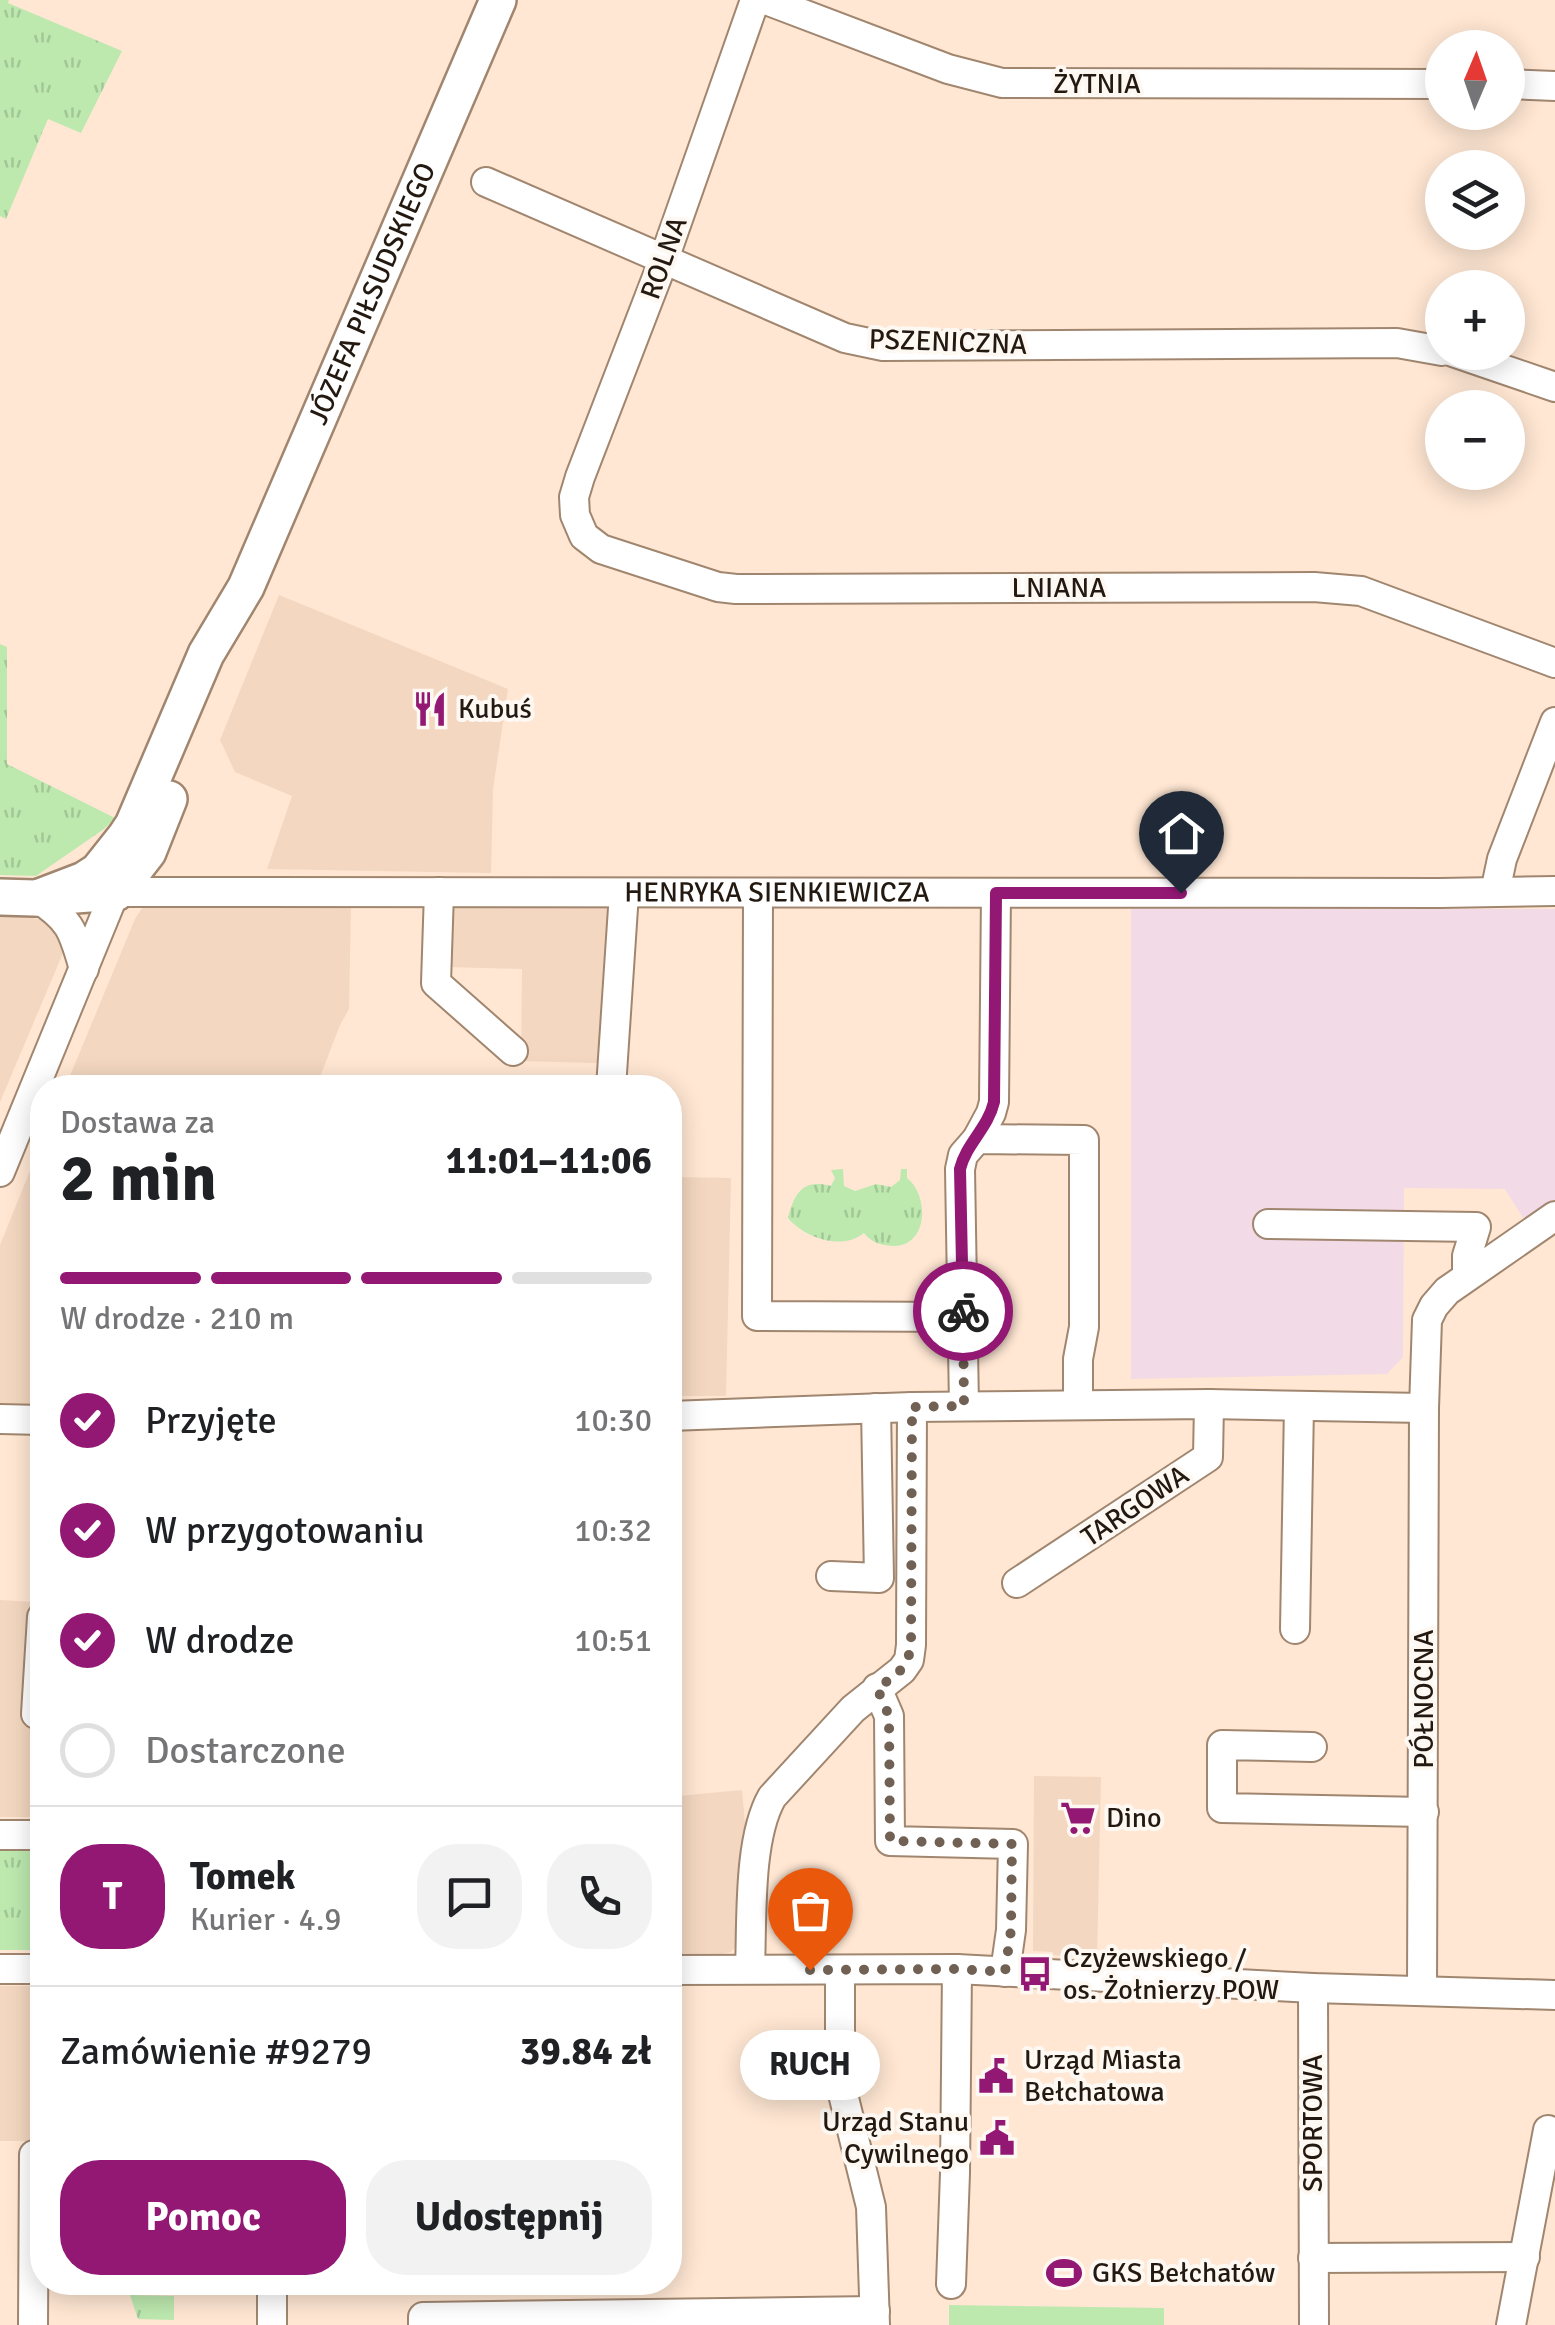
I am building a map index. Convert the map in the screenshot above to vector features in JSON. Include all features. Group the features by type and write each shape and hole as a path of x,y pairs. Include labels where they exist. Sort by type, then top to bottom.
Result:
{"main road":[{"name":"JÓZEFA PIŁSUDSKIEGO","path":"117,892 206,654 246,587 498,0"},
{"path":"37,898 84,880 140,838"},
{"name":"HENRYKA SIENKIEWICZA","path":"0,897 117,892"}],"street":[{"name":"ROLNA","path":"575,515 574,497 580,476 664,259 755,0"},
{"name":"ŻYTNIA","path":"766,0 948,69 1002,84 1425,84"},
{"path":"1525,85 1555,86"},
{"name":"PSZENICZNA","path":"486,182 845,338 883,346 1396,344 1425,348"},
{"path":"1504,370 1555,388"},
{"name":"LNIANA","path":"575,515 584,536 601,549 718,587 1314,587 1362,591 1555,663"},
{"path":"1496,892 1502,859 1555,722"},
{"path":"140,838 151,864 172,892"},
{"name":"HENRYKA SIENKIEWICZA","path":"117,892 1555,890"},
{"name":"JÓZEFA PIŁSUDSKIEGO","path":"40,1075 117,892"},
{"path":"439,892 436,983 512,1051"},
{"path":"612,1075 624,893"},
{"path":"758,893 757,1316 964,1318"},
{"path":"964,1406 960,1169 994,1102 996,893"},
{"path":"37,898 66,920 84,969"},
{"name":"JÓZEFA PIŁSUDSKIEGO","path":"0,1172 30,1100"},
{"path":"977,1139 1084,1140 1084,1327 1078,1352 1078,1405"},
{"path":"682,1416 964,1406 1210,1404 1424,1408 1428,1320 1434,1306 1467,1276 1555,1216"},
{"path":"1268,1224 1476,1227 1467,1256 1467,1276"},
{"name":"TARGOWA","path":"1017,1583 1208,1457 1210,1404"},
{"path":"1295,1629 1299,1406"},
{"path":"750,1970 756,1851 763,1813 772,1798 853,1709 909,1660 912,1407"},
{"path":"831,1576 879,1578 876,1408"},
{"name":"PÓŁNOCNA","path":"1422,1990 1424,1408"},
{"path":"0,1419 30,1420"},
{"path":"877,1688 889,1716 890,1841 1012,1844 1011,1930 1005,1972"},
{"path":"1312,1747 1222,1745 1222,1808 1424,1812"},
{"path":"0,1835 30,1835"},
{"path":"0,1969 30,1969"},
{"path":"682,1970 957,1969 1314,1988 1555,1995"},
{"path":"951,2284 957,1969"},
{"path":"423,2325 423,2317 875,2318 871,2206 840,2082 840,1970"},
{"name":"SPORTOWA","path":"1314,1988 1314,2325"},
{"path":"1511,2325 1548,2130"},
{"path":"1313,2258 1526,2257"},
{"path":"33,2295 33,2325"},
{"path":"272,2295 272,2325"}],"shaded area":[{"path":"279,595 508,689 493,789 491,873 267,869 292,796 235,772 220,740"},
{"path":"351,903 349,1009 321,1075 70,1075 135,919 148,905"},
{"path":"448,903 607,907 610,927 606,934 597,1063 521,1061 522,969 448,967"},
{"path":"1131,908 1555,909 1555,1201 1525,1221 1505,1189 1404,1188 1403,1357 1387,1374 1131,1379"},
{"path":"0,915 52,923 66,946 0,1102"},
{"path":"30,1171 30,1408 0,1408 0,1245"},
{"path":"682,1177 731,1178 726,1396 682,1396"},
{"path":"0,1600 30,1602 30,1817 0,1817"},
{"path":"1034,1776 1101,1777 1097,1958 1033,1951"},
{"path":"742,1790 745,1823 736,1946 731,1952 682,1956 682,1796"},
{"path":"0,1986 30,1986 30,2141 0,2141"}],"green space":[{"path":"0,0 9,0 8,3 122,51 81,133 48,119 6,219 0,216"},
{"path":"0,644 7,647 7,764 115,818 36,876 0,875"},
{"path":"843,1169 844,1186 855,1191 876,1184 891,1187 900,1180 901,1169 907,1169 907,1178 922,1208 919,1230 913,1238 893,1246 873,1241 864,1233 846,1241 824,1240 788,1218 802,1190 813,1184 831,1186 835,1178 831,1170"},
{"path":"0,1851 30,1851 30,1950 0,1950"},
{"path":"130,2295 174,2296 174,2320 138,2319"},
{"path":"949,2305 1164,2308 1164,2325 949,2325"}],"way so far":[{"path":"810,1970 1005,1972 1011,1930 1012,1844 890,1841 889,1716 877,1688 902,1670 909,1660 911,1646 912,1407 964,1406 963,1311"}],"place":[{"name":"Kubuś","path":"430,709"},
{"name":"Dino","path":"1078,1818"},
{"name":"RUCH","path":"810,1970"},
{"name":"Czyżewskiego / os. Żołnierzy POW","path":"1035,1974"},
{"name":"Urząd Miasta Bełchatowa","path":"996,2076"},
{"name":"Urząd Stanu Cywilnego","path":"997,2138"},
{"name":"GKS Bełchatów","path":"1064,2273"}],"route":[{"path":"963,1311 960,1169 994,1102 996,893 1181,893"}]}
